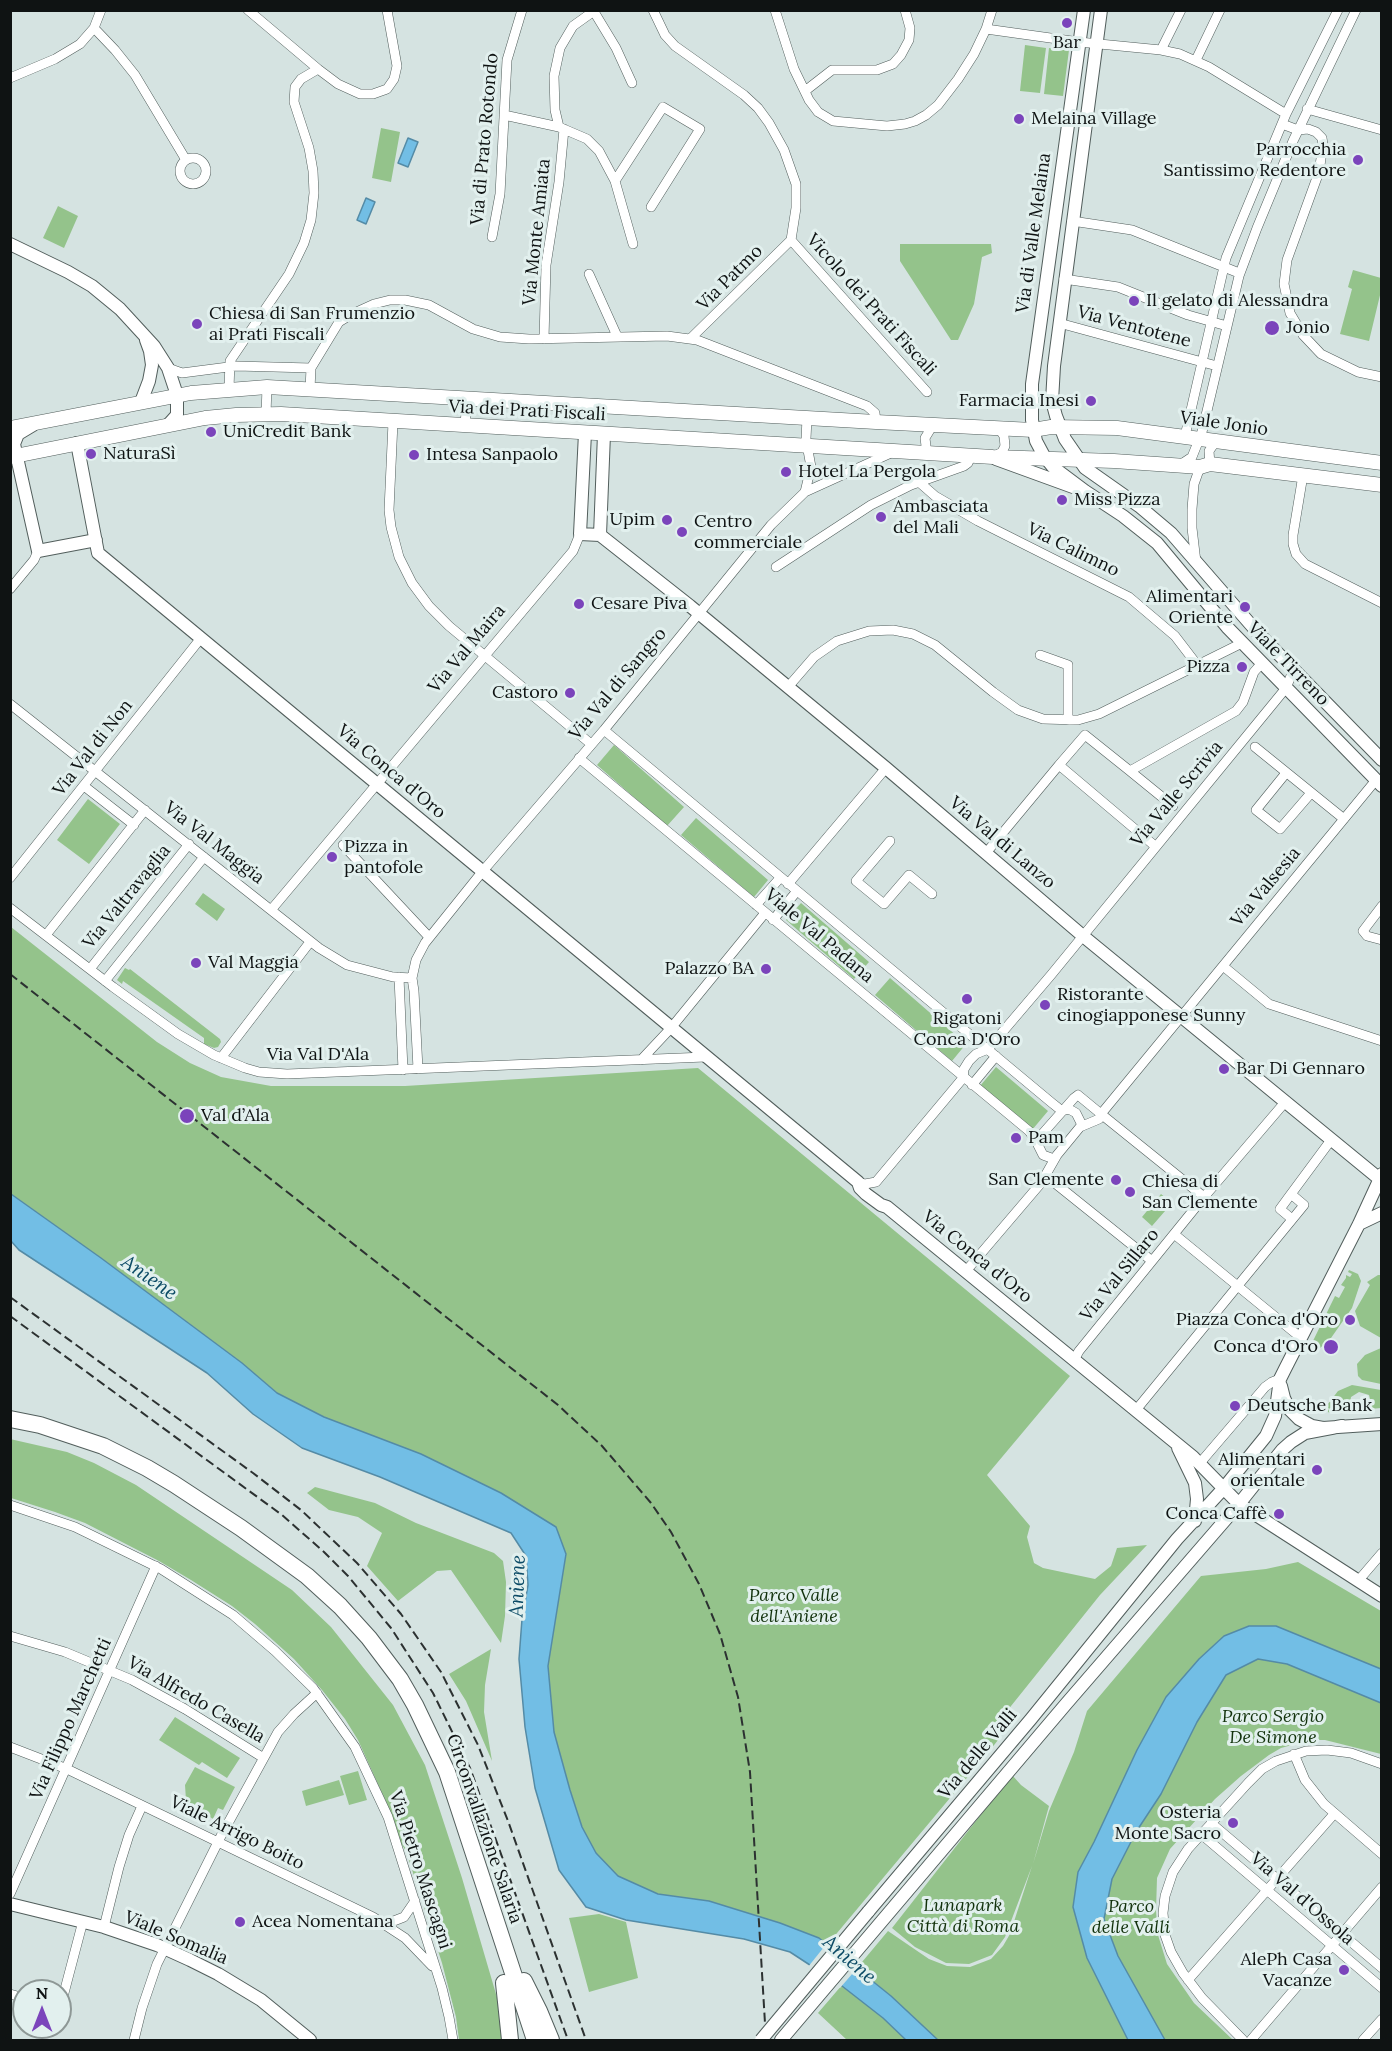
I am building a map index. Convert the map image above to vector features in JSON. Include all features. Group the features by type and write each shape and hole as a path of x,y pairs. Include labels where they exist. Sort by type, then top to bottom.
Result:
{"highway":[{"name":"Circonvallazione Salaria","path":"10,1419 40,1425 91,1441 160,1475 286,1560 318,1586 356,1623 400,1679 430,1733 457,1800 535,2040"},
{"name":"Circonvallazione Salaria","path":"10,1430 81,1449 127,1469 156,1485 282,1570 341,1623 391,1685 425,1748 452,1816 524,2040"},
{"path":"504,1945 539,2011 551,2040"},
{"path":"504,1983 510,2040"}],"main road":[{"name":"Via di Valle Melaina","path":"1033,430 1031,393 1033,375 1084,10"},
{"name":"Via di Valle Melaina","path":"1078,460 1065,439 1052,398 1064,279 1101,10"},
{"path":"10,244 85,281 115,305 154,346 168,369 177,395 177,415 168,425"},
{"path":"134,404 149,381 152,365 150,351 142,334"},
{"name":"Via dei Prati Fiscali","path":"10,428 177,395 267,387 807,418 874,416 933,425 1033,430"},
{"name":"Via dei Prati Fiscali","path":"14,456 219,416 266,414 927,454 1078,460"},
{"path":"39,421 17,435 14,444 14,456 38,551 96,540 77,443"},
{"name":"Viale Jonio","path":"1033,430 1060,427 1117,428 1382,463"},
{"path":"1033,430 1046,459 1085,491"},
{"name":"Via Val Maira","path":"580,534 585,433"},
{"path":"580,534 600,535 604,434"},
{"path":"993,457 1085,491"},
{"path":"1078,460 1205,466 1382,484"},
{"name":"Viale Tirreno","path":"1078,460 1094,476 1157,519 1176,537 1232,605 1293,671 1380,754"},
{"name":"Viale Tirreno","path":"1085,491 1115,510 1150,537 1242,643 1380,779"},
{"name":"Via Val di Lanzo","path":"600,535 886,768 1083,936 1331,1140 1381,1178"},
{"name":"Via Conca d'Oro","path":"96,540 98,553 858,1182 866,1194 887,1207 1200,1463 1223,1489"},
{"path":"1381,1178 1280,1379 1275,1416 1270,1430 1223,1489 1239,1504 1382,1596"},
{"path":"1359,1224 1382,1213"},
{"path":"1280,1379 1287,1405 1299,1419 1317,1427 1382,1424"},
{"path":"1239,1504 1276,1457 1293,1440 1310,1432 1342,1426"},
{"path":"1176,1444 1195,1484 1197,1499 1195,1521"},
{"name":"Via delle Valli","path":"760,2040 1031,1719 1173,1544 1223,1489"},
{"name":"Via delle Valli","path":"781,2040 1058,1713 1239,1504"},
{"name":"Viale Somalia","path":"10,1904 104,1927 164,1948 205,1967 247,1992 273,2009 310,2040"}],"street":[{"path":"10,78 65,54 84,40 94,28 101,10"},
{"path":"248,10 326,76 356,93 370,95 387,89 398,66 387,10"},
{"name":"Via di Prato Rotondo","path":"492,237 500,194 508,54 522,10"},
{"path":"653,10 663,32 675,46 744,95 769,123 784,150 796,184 796,208 791,240"},
{"path":"775,10 792,63 814,108 830,120 887,126 910,123 929,113 948,93 968,63 986,29 992,10"},
{"path":"805,91 832,70 877,70 893,64 904,51 909,40 910,28 905,10"},
{"path":"1161,50 1181,10"},
{"path":"1196,60 1220,10"},
{"path":"1178,466 1192,457 1192,437 1201,362 1223,268 1286,114 1338,10"},
{"path":"1192,437 1203,430 1239,273 1307,109 1356,10"},
{"name":"Via Monte Amiata","path":"544,339 546,265 561,173 562,128 553,89 554,72 559,51 570,29 594,11 616,48 632,83"},
{"path":"94,28 135,75 186,160"},
{"path":"986,29 1180,54 1196,60 1286,114"},
{"path":"229,389 230,361 289,274 308,232 314,200 313,171 309,148 294,102 294,93 299,82 318,69"},
{"path":"615,182 663,107 700,129 651,207"},
{"path":"1307,109 1382,130"},
{"path":"504,115 562,128 594,144 615,182 633,244"},
{"path":"1282,124 1298,130 1308,129 1316,132 1321,136 1323,142 1321,163 1287,260 1284,278 1286,300 1298,329 1315,349 1352,369 1382,377"},
{"path":"1072,221 1132,230 1239,273"},
{"name":"Via Patmo","path":"692,338 791,240"},
{"name":"Vicolo dei Prati Fiscali","path":"791,240 927,392"},
{"path":"589,274 617,336"},
{"path":"1064,279 1118,287 1210,322 1227,326"},
{"path":"310,389 311,368 342,320 386,300 405,300 423,303 473,329 518,339 617,336 692,338 865,405 874,416"},
{"name":"Via Ventotene","path":"1059,323 1217,366"},
{"path":"168,369 182,373 229,367 311,368"},
{"path":"266,414 267,387"},
{"path":"465,425 467,398"},
{"path":"805,492 810,470 806,439 807,418"},
{"path":"393,422 389,514 399,557 412,583 448,626 591,744"},
{"path":"927,454 925,438 933,425"},
{"path":"993,457 1000,454 1005,446 1004,436 999,428"},
{"path":"1196,562 1192,528 1194,483 1205,466 1209,451 1216,441"},
{"name":"Via Val di Sangro","path":"412,978 416,960 429,937 771,525 805,492 896,451"},
{"path":"776,567 871,505 919,482 964,466 971,456"},
{"path":"1303,475 1293,535 1296,554 1305,564 1382,603"},
{"name":"Via Calimno","path":"919,482 935,496 978,521 1129,597 1175,636 1198,666"},
{"name":"Via Val Maira","path":"271,910 573,550 580,534"},
{"path":"10,590 34,560 38,551"},
{"path":"788,687 814,657 837,641 869,631 893,630 913,634 929,641 1018,710 1043,719 1084,719 1099,714 1242,643"},
{"name":"Via Val di Non","path":"10,879 201,638"},
{"path":"1040,656 1068,665 1068,720"},
{"path":"1130,771 1236,711 1243,702 1252,676 1262,663"},
{"name":"Via Valle Scrivia","path":"876,1182 963,1078 964,1069 969,1061 976,1054 988,1049 1286,688 1293,671"},
{"name":"Via Val Maggia","path":"10,704 310,942 347,965 412,978"},
{"name":"Viale Val Padana","path":"603,730 1062,1111 1066,1109 1074,1111 1083,1125"},
{"path":"986,853 1085,735 1173,806"},
{"path":"1255,747 1344,819"},
{"name":"Viale Val Padana","path":"579,758 1029,1131 1042,1155 1054,1159"},
{"path":"1059,765 1155,846"},
{"path":"788,884 886,768"},
{"path":"1286,772 1256,810 1280,829 1311,793"},
{"name":"Via Valsesia","path":"966,1271 1046,1176 1054,1159 1083,1125 1097,1121 1181,1015 1380,779"},
{"path":"84,786 134,825"},
{"path":"46,935 145,810"},
{"path":"890,841 856,881 884,904 909,875 932,894"},
{"name":"Via Valtravaglia","path":"90,969 189,844"},
{"path":"343,844 429,937"},
{"name":"Via Valtravaglia","path":"105,981 204,857"},
{"path":"756,905 780,878"},
{"path":"773,920 797,891"},
{"path":"1382,906 1364,931 1367,936 1382,940"},
{"name":"Via Val D'Ala","path":"10,908 178,1034 221,1058 245,1068 280,1074 705,1057"},
{"path":"641,1060 765,913"},
{"path":"221,1058 310,942"},
{"path":"1223,966 1269,1004 1382,1041"},
{"path":"399,977 403,1070"},
{"path":"412,978 418,1069"},
{"path":"972,1085 996,1056"},
{"path":"1036,1141 1078,1095 1204,1197"},
{"name":"Via Val Sillaro","path":"1074,1360 1204,1197 1286,1101"},
{"path":"1293,1219 1280,1209 1331,1140"},
{"path":"1046,1176 1152,1261"},
{"path":"858,1182 865,1184 876,1182 878,1194 887,1207"},
{"path":"1136,1410 1305,1205 1291,1194"},
{"path":"1174,1234 1300,1337"},
{"path":"1200,1463 1265,1387 1280,1379"},
{"name":"Via Pietro Mascagni","path":"10,1505 75,1527 156,1566 235,1616 275,1651 317,1693 352,1742 366,1767 395,1838 448,2012 453,2040"},
{"path":"1358,1581 1382,1553"},
{"name":"Via Filippo Marchetti","path":"10,1894 156,1566"},
{"name":"Via Alfredo Casella","path":"10,1636 51,1647 111,1670 178,1704 262,1757"},
{"path":"134,2040 147,1991 164,1948 262,1757 284,1724 317,1693"},
{"name":"Viale Arrigo Boito","path":"10,1747 67,1769 386,1924 411,1943 435,1970"},
{"path":"1244,2040 1217,2015 1188,1980 1176,1962 1166,1938 1164,1903 1174,1869 1201,1834 1262,1769 1276,1761 1310,1750 1359,1755 1382,1764"},
{"path":"1294,1754 1305,1780 1315,1794 1334,1814 1382,1854"},
{"path":"104,1927 129,1835 142,1806"},
{"path":"1188,1980 1334,1814"},
{"name":"Via Val d'Ossola","path":"1211,1823 1382,1968"},
{"name":"Via Val d'Ossola","path":"1201,1834 1382,1988"},
{"path":"1251,2040 1382,1887"},
{"path":"386,1924 404,1917 415,1901"},
{"path":"68,1979 83,1921"},
{"path":"1363,2040 1382,2019"}],"green space":[{"path":"1025,45 1046,48 1040,93 1020,91"},
{"path":"1049,48 1069,50 1063,96 1044,94"},
{"path":"381,128 400,132 391,182 372,178"},
{"path":"58,206 78,216 64,248 43,238"},
{"path":"900,244 991,244 992,253 982,257 974,304 958,340 951,340 900,261"},
{"path":"1353,270 1381,278 1381,291 1369,341 1340,334 1352,289 1348,287"},
{"path":"614,745 684,807 667,826 597,765"},
{"path":"88,799 120,824 89,864 57,840"},
{"path":"696,818 768,880 754,897 681,835"},
{"path":"203,893 225,909 217,921 195,904"},
{"path":"801,903 869,962 854,979 786,920"},
{"name":"Parco Valle dell'Aniene","path":"11,927 157,1042 190,1063 221,1077 271,1086 405,1086 698,1068 1070,1376 987,1475 1030,1526 1027,1537 1034,1563 1043,1568 1095,1579 1111,1566 1117,1548 1147,1545 1100,1595 995,1726 998,1740 991,1749 827,1945 819,1938 780,1923 709,1901 658,1894 618,1876 595,1853 582,1827 554,1732 548,1666 566,1554 324,1417 277,1393 242,1363 11,1194"},
{"path":"125,968 130,969 220,1039 218,1047 214,1048 204,1044 204,1038 123,981 122,984 117,980"},
{"path":"890,978 966,1044 952,1061 875,995"},
{"path":"996,1067 1048,1111 1032,1130 980,1086"},
{"path":"1161,1194 1172,1203 1152,1226 1142,1217"},
{"path":"1349,1270 1358,1274 1361,1281 1352,1308 1331,1338 1319,1349 1312,1351 1310,1347 1335,1296 1339,1298 1345,1287 1341,1285 1346,1275 1350,1277 1352,1274 1348,1272"},
{"path":"1381,1275 1381,1338 1360,1326 1355,1311 1370,1285 1367,1282"},
{"path":"1381,1348 1381,1384 1362,1380 1358,1376 1357,1364 1365,1355"},
{"path":"1352,1385 1381,1390 1381,1408 1370,1409 1369,1395 1359,1392 1351,1397 1350,1403 1353,1411 1328,1412 1328,1404 1338,1391"},
{"path":"10,1439 67,1452 136,1485 292,1590 331,1627 393,1705 425,1765 462,1878 503,2018 505,2040 459,2040 456,2017 442,1963 406,1851 400,1842 391,1813 358,1740 322,1690 294,1659 255,1624 232,1606 191,1580 85,1523 11,1498"},
{"path":"315,1487 375,1503 416,1523 494,1553 503,1561 506,1582 501,1643 451,1570 437,1571 398,1601 367,1566 382,1533 358,1517 329,1510 307,1493"},
{"name":"Lunapark Città di Roma","path":"1298,1562 1381,1611 1381,1669 1276,1626 1249,1626 1224,1636 1199,1659 1166,1697 1137,1750 1078,1872 1073,1907 1087,1958 1128,2040 938,2040 857,1968 888,1931 929,1959 947,1966 970,1967 991,1959 1010,1934 1032,1866 1005,1937 992,1955 969,1964 946,1963 915,1947 892,1928 1012,1775 1021,1785 1049,1806 1033,1864 1049,1811 1074,1752 1087,1711 1201,1576 1266,1569"},
{"path":"491,1649 485,1685 484,1712 492,1761 466,1701 449,1674"},
{"name":"Parco delle Valli","path":"1258,1659 1287,1664 1381,1703 1381,1754 1325,1740 1310,1740 1281,1748 1241,1776 1215,1799 1170,1849 1157,1878 1156,1911 1158,1935 1167,1964 1194,2003 1233,2040 1164,2040 1118,1956 1104,1919 1112,1878 1136,1832 1161,1794 1197,1722 1226,1675"},
{"path":"175,1717 240,1758 227,1778 202,1762 199,1765 159,1740"},
{"path":"195,1767 235,1787 223,1810 218,1808 213,1819 210,1817 207,1823 187,1815 185,1785"},
{"path":"358,1771 367,1800 349,1805 340,1776"},
{"path":"339,1780 344,1795 306,1806 302,1791"},
{"path":"599,1914 626,1922 638,1978 589,1992 569,1918"},
{"path":"842,1985 906,2040 847,2040 818,2013"}],"water":[{"path":"408,138 418,142 408,167 398,163"},
{"path":"366,198 375,202 366,224 357,220"},
{"path":"11,1194 242,1363 277,1393 324,1417 421,1454 501,1493 556,1527 566,1554 548,1666 554,1732 582,1827 596,1853 618,1876 658,1894 709,1901 819,1938 891,1996 938,2040 906,2040 883,2018 842,1986 790,1952 744,1939 626,1920 586,1907 559,1870 535,1788 525,1727 519,1659 522,1619 528,1585 526,1556 511,1533 380,1477 302,1448 253,1414 207,1373 19,1250 11,1241"},
{"path":"1249,1626 1276,1626 1381,1669 1381,1703 1287,1664 1258,1659 1226,1675 1197,1722 1161,1794 1136,1832 1112,1879 1104,1919 1118,1956 1165,2040 1128,2040 1087,1958 1073,1907 1078,1872 1137,1750 1166,1697 1199,1659 1224,1636"}],"pier":[{"path":"828,1942 859,1966 840,1988 808,1967"}],"railway":[{"path":"10,974 558,1405 602,1446 651,1503 671,1532 699,1584 720,1634 738,1697 750,1772 766,2040"},
{"path":"10,1297 301,1510 357,1563 401,1614 441,1672 478,1745 508,1821 586,2040"},
{"path":"10,1316 282,1515 348,1576 391,1628 433,1693 470,1768 568,2040"}],"place":[{"name":"Bar","path":"1067,23"},
{"name":"Melaina Village","path":"1019,119"},
{"name":"Parrocchia Santissimo Redentore","path":"1358,160"},
{"name":"Il gelato di Alessandra","path":"1134,301"},
{"name":"Chiesa di San Frumenzio ai Prati Fiscali","path":"197,324"},
{"name":"Jonio","path":"1272,328"},
{"name":"Farmacia Inesi","path":"1091,401"},
{"name":"UniCredit Bank","path":"211,432"},
{"name":"NaturaSì","path":"91,454"},
{"name":"Intesa Sanpaolo","path":"414,455"},
{"name":"Hotel La Pergola","path":"786,472"},
{"name":"Miss Pizza","path":"1062,500"},
{"name":"Ambasciata del Mali","path":"881,517"},
{"name":"Upim","path":"667,520"},
{"name":"Centro commerciale","path":"682,532"},
{"name":"Cesare Piva","path":"579,604"},
{"name":"Alimentari Oriente","path":"1245,607"},
{"name":"Pizza","path":"1242,667"},
{"name":"Castoro","path":"570,693"},
{"name":"Pizza in pantofole","path":"332,857"},
{"name":"Val Maggia","path":"196,963"},
{"name":"Palazzo BA","path":"766,969"},
{"name":"Rigatoni Conca D'Oro","path":"967,999"},
{"name":"Ristorante cinogiapponese Sunny","path":"1045,1005"},
{"name":"Bar Di Gennaro","path":"1224,1069"},
{"name":"Val d’Ala","path":"187,1116"},
{"name":"Pam","path":"1016,1138"},
{"name":"San Clemente","path":"1116,1180"},
{"name":"Chiesa di San Clemente","path":"1130,1192"},
{"name":"Piazza Conca d'Oro","path":"1350,1320"},
{"name":"Conca d'Oro","path":"1331,1347"},
{"name":"Deutsche Bank","path":"1235,1406"},
{"name":"Alimentari orientale","path":"1317,1470"},
{"name":"Conca Caffè","path":"1279,1514"},
{"name":"Osteria Monte Sacro","path":"1233,1823"},
{"name":"Acea Nomentana","path":"240,1922"},
{"name":"AlePh Casa Vacanze","path":"1344,1970"}],"water label":[{"name":"Aniene","path":"149,1278"},
{"name":"Aniene","path":"518,1586"},
{"name":"Aniene","path":"849,1960"}],"park label":[{"name":"Parco Sergio De Simone","path":"1273,1727"}]}
